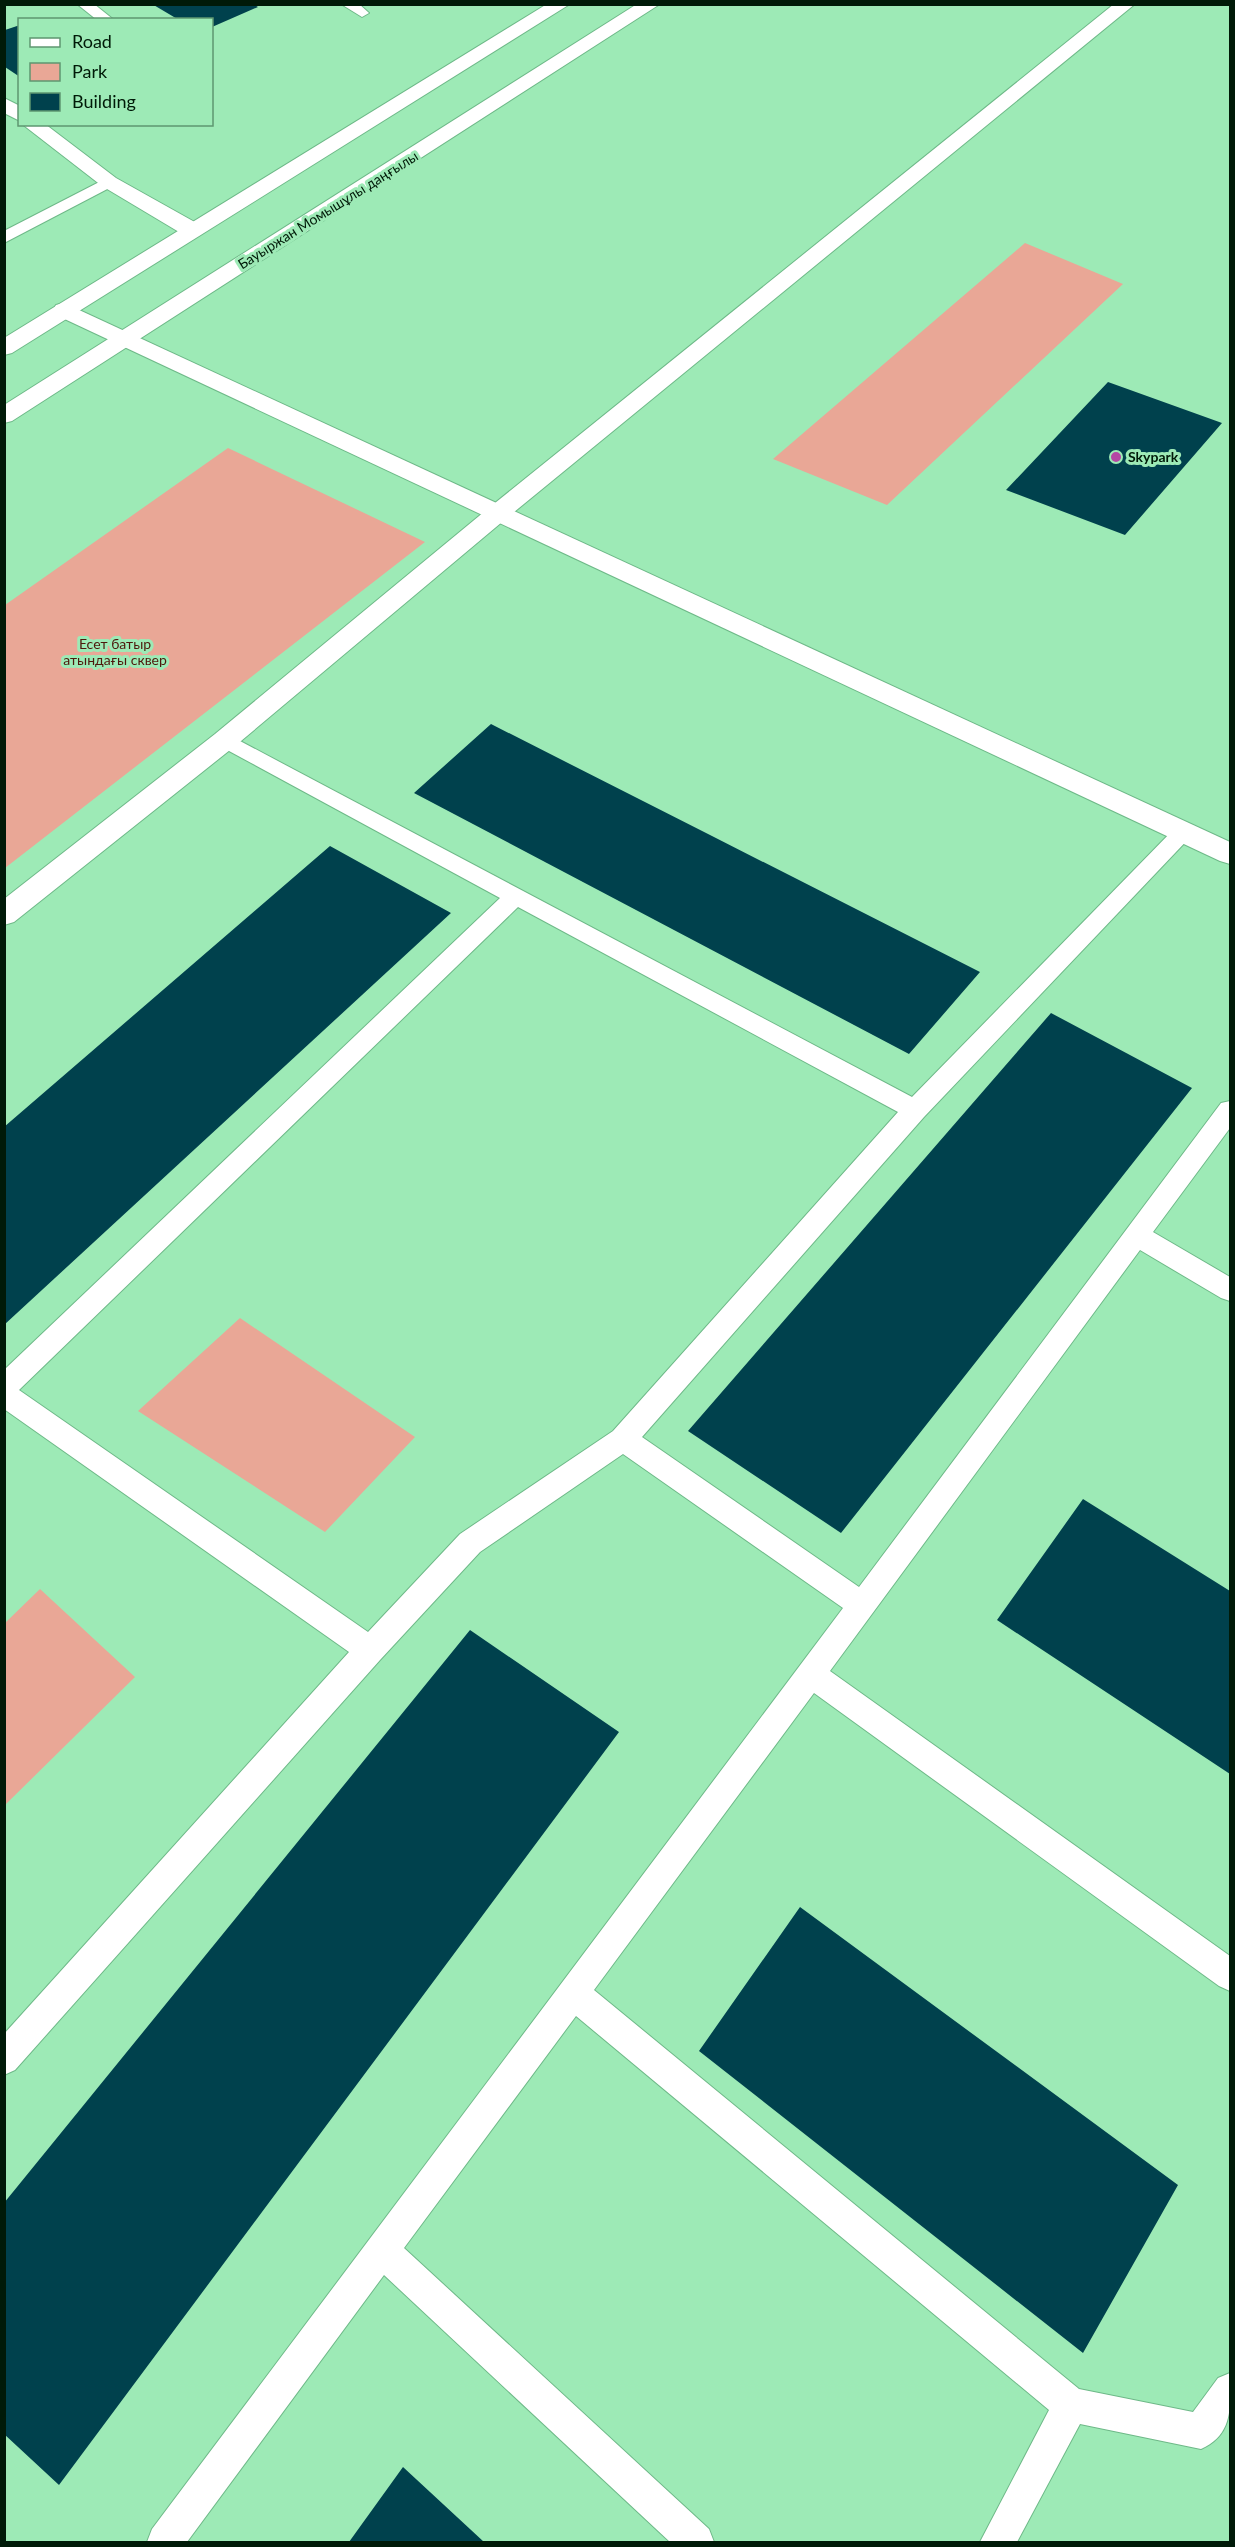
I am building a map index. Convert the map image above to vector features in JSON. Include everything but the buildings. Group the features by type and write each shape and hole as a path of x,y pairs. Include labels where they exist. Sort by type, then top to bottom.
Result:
{"street":[{"path":"4,348 561,4"},
{"name":"Бауыржан Момышұлы даңғылы","path":"4,416 651,4"},
{"path":"4,915 225,740 499,512 1126,4"},
{"path":"4,104 18,114"},
{"path":"35,126 109,182 192,230"},
{"path":"64,310 124,340 499,512 1230,854"}],"lane":[{"path":"84,4 104,18"},
{"path":"348,4 362,13"},
{"path":"4,238 109,182"},
{"path":"225,740 915,1110"},
{"path":"4,2059 370,1650 470,1543 623,1439 915,1110 1184,832"},
{"path":"4,1387 516,896"},
{"path":"165,2542 1230,1110"},
{"path":"1137,1235 1230,1290"},
{"path":"4,1394 370,1650"},
{"path":"623,1439 861,1605"},
{"path":"811,1674 1230,1975"},
{"path":"573,1993 1071,2405 1201,2431 1230,2390"},
{"path":"382,2250 696,2542"},
{"path":"998,2542 1071,2405"}],"green space":[{"path":"1025,243 1123,284 887,505 773,459"},
{"name":"Есет батыр атындағы сквер","path":"228,448 425,542 5,868 5,605"},
{"path":"240,1318 415,1437 325,1532 138,1411"},
{"path":"40,1589 135,1677 5,1805 5,1623"}],"place":[{"name":"Skypark","path":"1116,457"}]}
